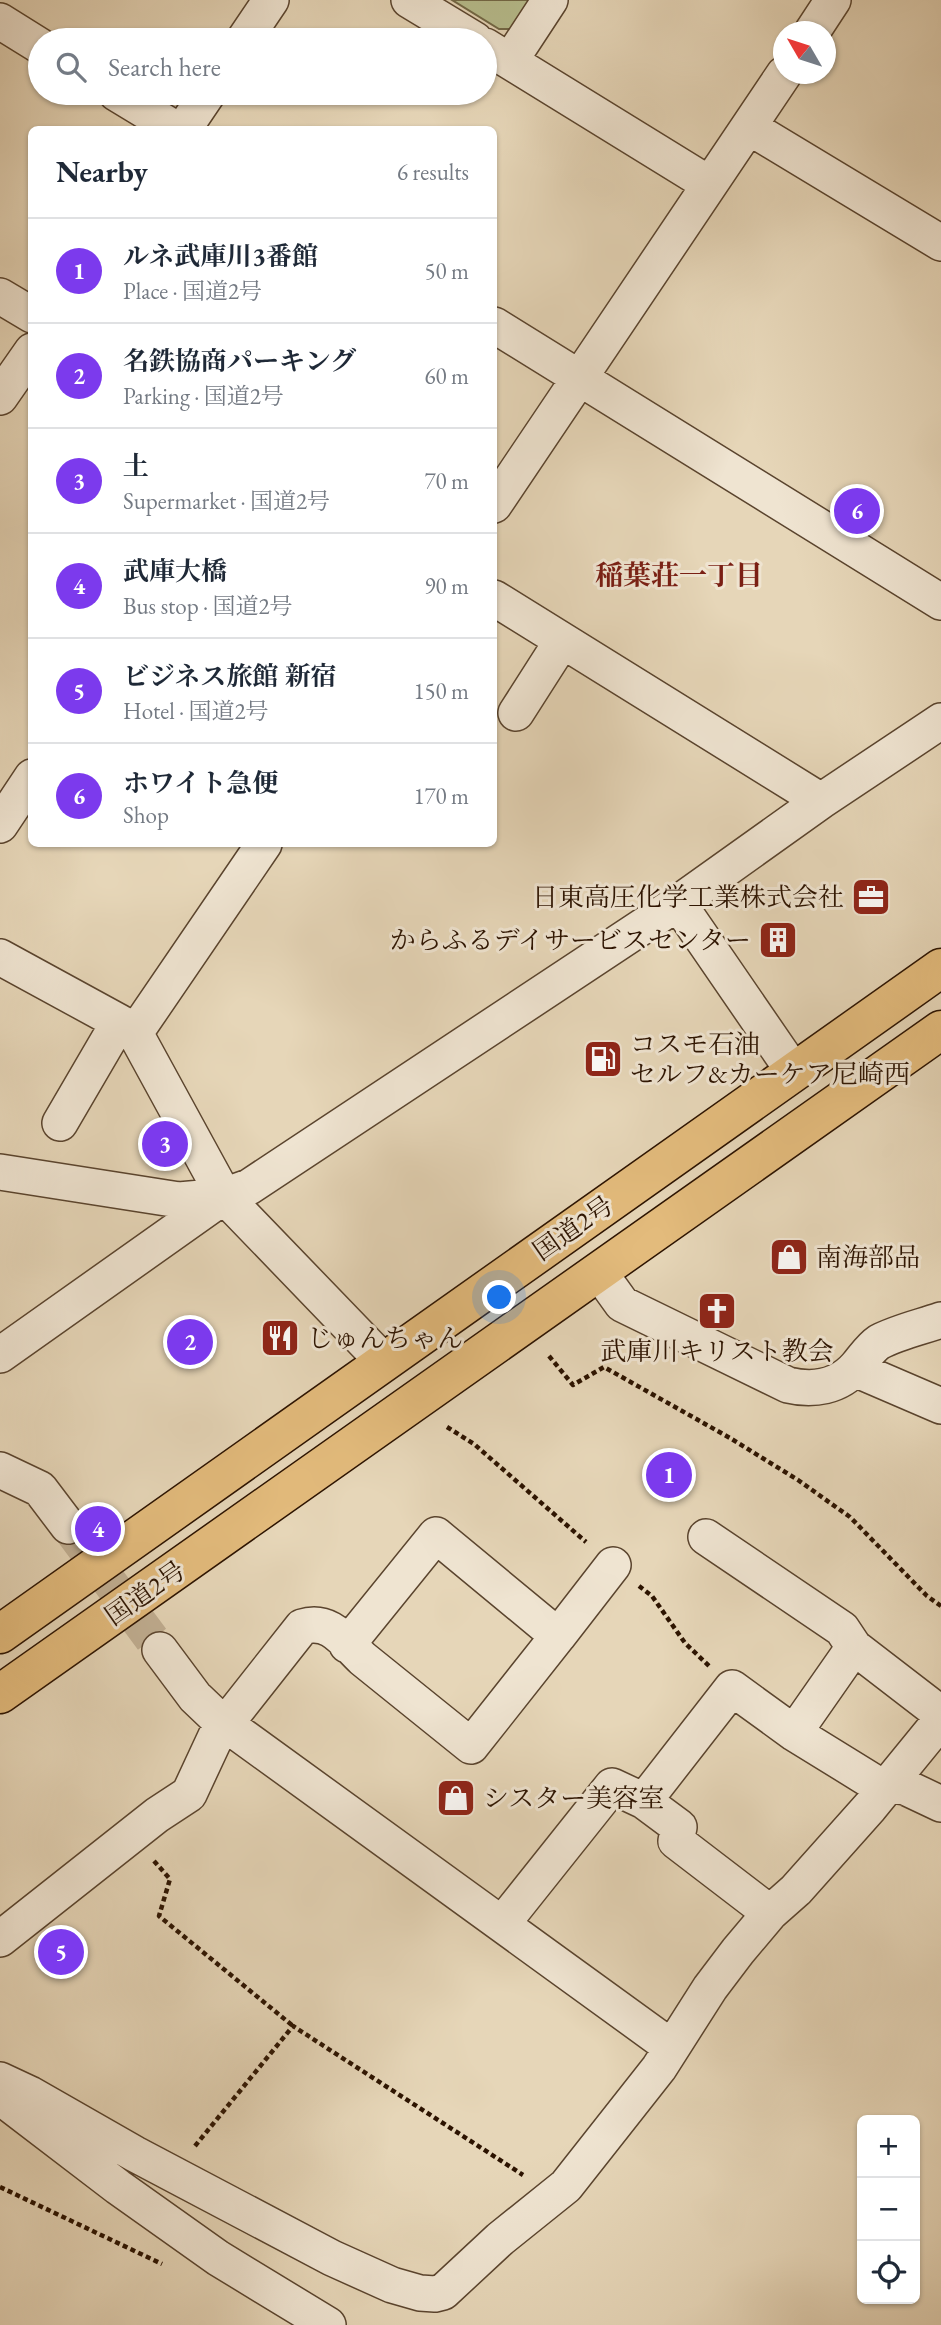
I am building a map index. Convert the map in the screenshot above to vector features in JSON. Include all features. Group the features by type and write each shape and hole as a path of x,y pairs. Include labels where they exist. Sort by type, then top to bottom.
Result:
{"highway":[{"name":"国道2号","path":"0,1634 941,968"},
{"name":"国道2号","path":"0,1694 941,1030"}],"street":[{"path":"252,28 271,0"},
{"path":"409,0 455,28"},
{"path":"550,0 497,54 709,184"},
{"path":"819,21 832,0"},
{"path":"0,21 28,38"},
{"path":"497,501 777,84"},
{"path":"136,105 170,126"},
{"path":"186,126 200,105"},
{"path":"749,127 938,237"},
{"path":"0,296 28,313"},
{"path":"497,327 941,602"},
{"path":"0,397 28,357"},
{"path":"497,600 821,801"},
{"path":"516,713 562,640"},
{"path":"0,1355 224,1196 248,1187 678,903 821,801 941,721"},
{"path":"0,825 28,784"},
{"path":"60,1122 262,847"},
{"path":"678,903 794,1072"},
{"path":"0,957 127,1028 224,1196 384,1362"},
{"path":"0,1172 179,1200 224,1196"},
{"path":"599,1272 622,1304 788,1385 805,1389 821,1388 844,1377 855,1369 877,1344 941,1320"},
{"path":"855,1369 941,1406"},
{"path":"0,1470 40,1489 68,1526"},
{"path":"347,1645 436,1535 558,1636"},
{"path":"706,1536 842,1629 854,1647 941,1714"},
{"path":"0,1938 157,1815 189,1794 215,1736 302,1626 315,1622 328,1627 471,1746 613,1565"},
{"path":"794,1733 854,1647"},
{"path":"160,1650 195,1697 225,1724 671,2047"},
{"path":"644,1801 732,1688 794,1733 875,1783 905,1787 941,1804"},
{"path":"0,2080 332,2258 392,2285 420,2293 443,2292 500,2239 566,2186 659,2068 710,1988 769,1913 796,1890 889,1785 941,1720"},
{"path":"502,1924 612,1786 644,1801 679,1827 676,1841 769,1913"},
{"path":"0,2097 118,2187 218,2258 328,2325"}],"path":[{"path":"549,1356 573,1385 604,1367 798,1480 850,1517 927,1596 941,1606"},
{"path":"131,1836 170,1879 159,1916 293,2026 555,2196"},
{"path":"207,2130 293,2026"},
{"path":"0,2187 172,2269"}],"green space":[{"path":"452,0 533,0 513,29 499,29"}],"tunnel":[{"path":"68,1526 160,1650"}],"place":[{"name":"ホワイト急便","path":"857,511"},
{"name":"日東高圧化学工業株式会社","path":"871,897"},
{"name":"からふるデイサービスセンター","path":"778,940"},
{"name":"コスモ石油 セルフ&カーケア尼崎西","path":"603,1059"},
{"name":"土","path":"165,1144"},
{"name":"南海部品","path":"789,1257"},
{"name":"武庫川キリスト教会","path":"717,1311"},
{"name":"じゅんちゃん","path":"280,1338"},
{"name":"名鉄協商パーキング","path":"190,1342"},
{"name":"ルネ武庫川3番館","path":"669,1475"},
{"name":"武庫大橋","path":"98,1529"},
{"name":"シスター美容室","path":"456,1798"},
{"name":"ビジネス旅館 新宿","path":"61,1952"}],"district":[{"name":"稲葉荘一丁目","path":"679,575"}]}
